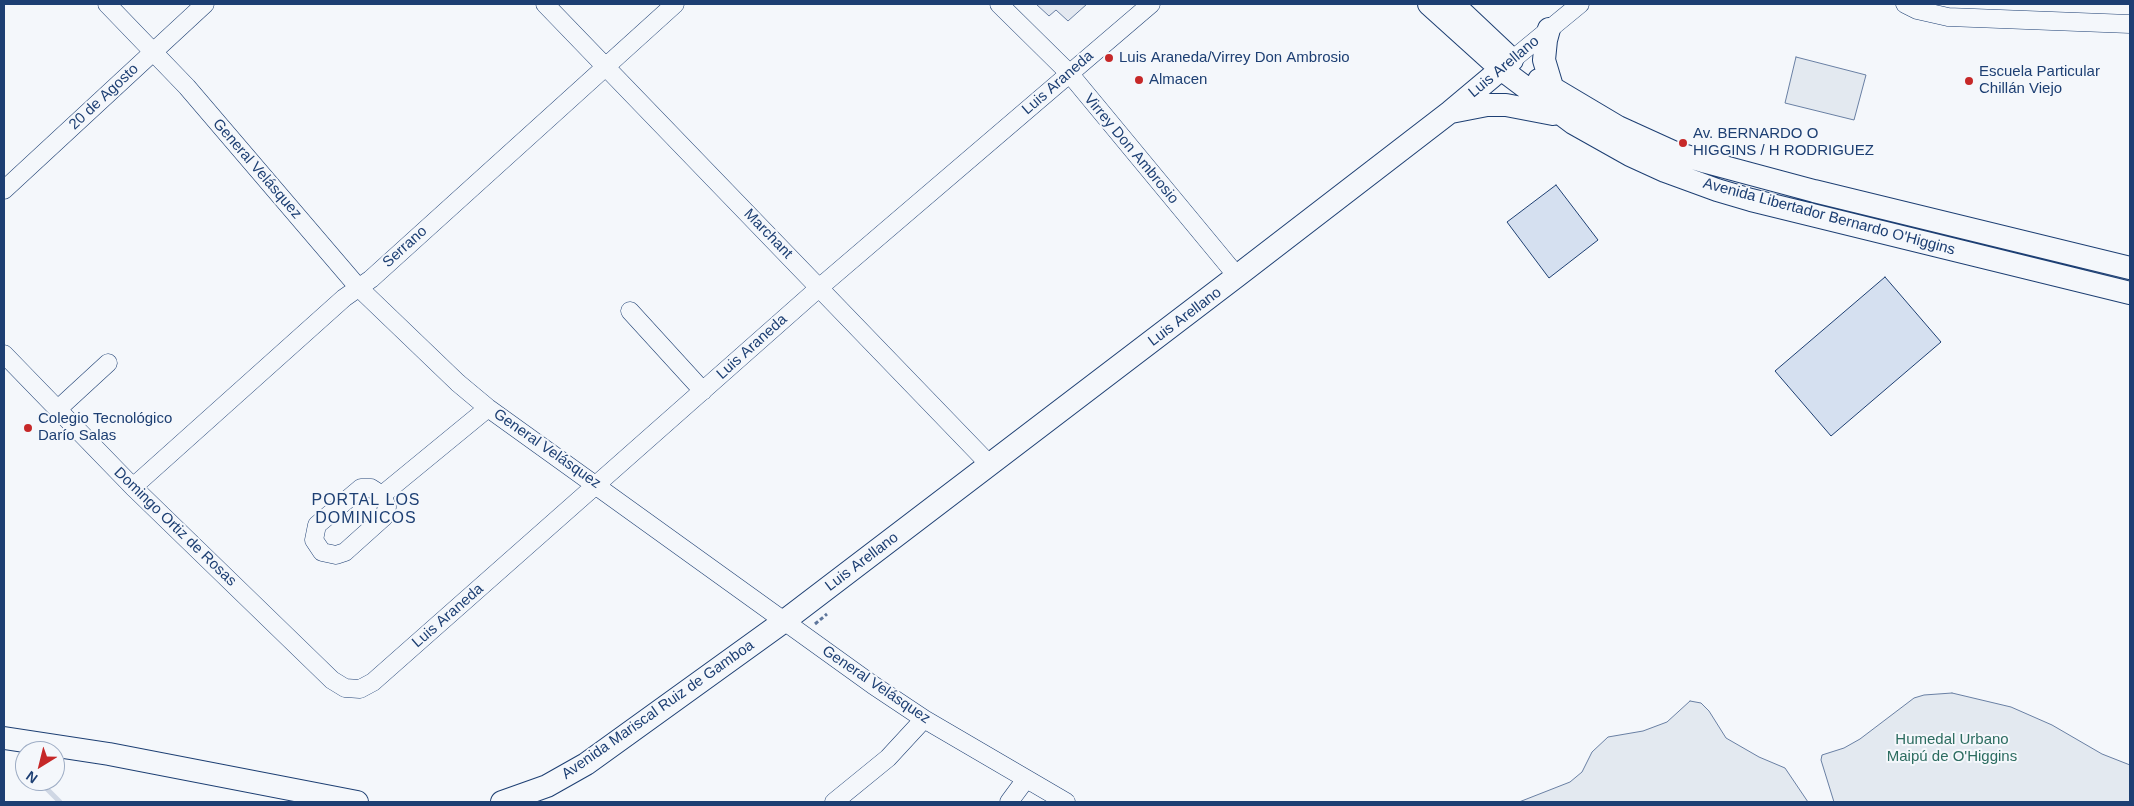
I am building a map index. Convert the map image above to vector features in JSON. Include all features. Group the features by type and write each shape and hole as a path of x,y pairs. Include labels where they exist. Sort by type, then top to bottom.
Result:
{"main road":[{"name":"Avenida Libertador Bernardo O'Higgins","path":"1429,4 1507,64 1573,123 1639,159 1717,190 1809,215 2130,293"},
{"name":"Avenida Libertador Bernardo O'Higgins","path":"1453,4 1507,64 1618,127 1673,152 1814,191 2130,268"},
{"path":"1550,29 1546,40 1544,60 1552,90"},
{"name":"Luis Arellano","path":"783,622 1238,276 1450,112 1507,64"},
{"path":"1450,112 1469,107 1506,105 1540,110 1573,123"},
{"name":"Avenida Mariscal Ruiz de Gamboa","path":"502,802 547,786 586,764 783,622"},
{"path":"4,738 109,754 357,802"}],"street":[{"name":"General Velásquez","path":"107,4 187,87 358,287 430,358 488,408 598,485 801,635 924,719 1066,802"},
{"name":"20 de Agosto","path":"4,190 204,4"},
{"name":"Marchant","path":"545,4 820,287 990,466"},
{"name":"Serrano","path":"133,487 336,304 358,287 675,4"},
{"name":"Virrey Don Ambrosio","path":"999,4 1069,73 1238,276"},
{"name":"Luis Arellano","path":"1507,64 1580,4"},
{"path":"1905,4 1932,14 1948,17 2130,24"},
{"name":"Luis Araneda","path":"353,689 360,689 372,682 598,485 820,287 1147,5"},
{"path":"630,311 704,391"},
{"name":"Domingo Ortiz de Rosas","path":"4,354 133,487 332,680 338,685 353,689"},
{"path":"58,409 108,364"},
{"path":"382,495 488,408"},
{"path":"834,802 888,758 924,719"},
{"path":"1009,802 1026,779"}],"path":[{"path":"801,635 832,610"}],"green space":[{"path":"1796,57 1866,75 1854,120 1785,103"},
{"name":"Humedal Urbano Maipú de O'Higgins","path":"1952,693 2011,707 2052,725 2102,754 2130,765 2130,802 1834,802 1821,760 1822,755 1844,748 1860,739 1914,698 1924,695"},
{"path":"1690,701 1701,703 1709,711 1726,738 1759,757 1785,768 1808,802 1519,802 1570,782 1582,772 1592,752 1608,737 1643,731 1667,722"}],"shaded area":[{"path":"1036,4 1087,4 1068,21 1056,10 1049,16"}],"building":[{"path":"1556,185 1598,240 1549,278 1507,222"},
{"path":"1885,277 1941,342 1831,436 1775,371"}],"waterway":[{"path":"49,791 60,802"}],"place":[{"name":"Luis Araneda/Virrey Don Ambrosio","path":"1109,58"},
{"name":"Almacen","path":"1139,80"},
{"name":"Escuela Particular Chillán Viejo","path":"1969,81"},
{"name":"Av. BERNARDO O HIGGINS / H RODRIGUEZ","path":"1683,143"},
{"name":"Colegio Tecnológico Darío Salas","path":"28,428"}],"district":[{"name":"PORTAL LOS DOMINICOS","path":"366,510"}]}
